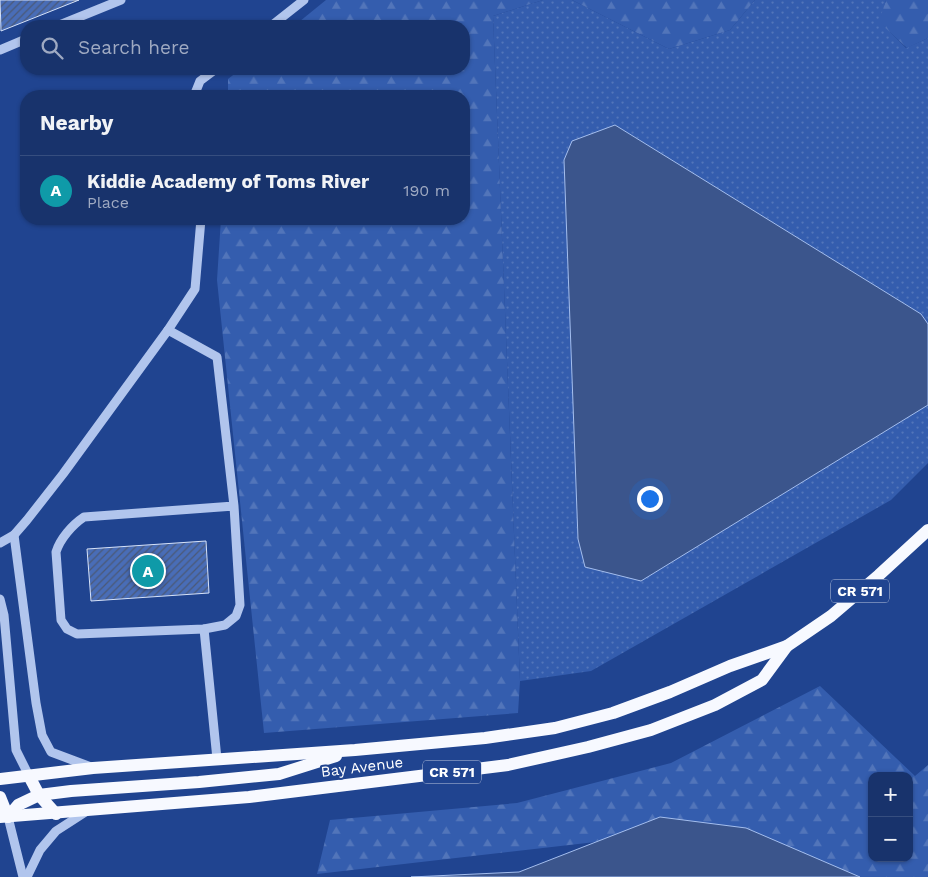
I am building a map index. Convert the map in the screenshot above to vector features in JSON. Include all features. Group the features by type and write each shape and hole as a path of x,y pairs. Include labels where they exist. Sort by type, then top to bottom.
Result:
{"main road":[{"name":"Bay Avenue","path":"0,778 93,768 355,750 485,738 555,728 614,713 670,692 730,666 787,646 831,616 928,530"},
{"name":"Bay Avenue","path":"3,820 249,797 508,765 588,747 651,730 715,705 762,680 787,646"},
{"path":"3,820 18,805 39,795 279,774 355,750"},
{"path":"29,776 39,795 56,814"},
{"path":"0,797 3,820"}],"lane":[{"path":"72,20 121,0"},
{"path":"279,20 304,0"},
{"path":"0,50 20,42"},
{"path":"196,90 200,81 208,75"},
{"path":"0,543 14,535 63,474 168,330 195,289 200,225"},
{"path":"168,330 217,357 234,506 240,605 236,616 226,625 204,628 77,634 66,628 61,620 56,552 58,545 76,522 84,517 234,506"},
{"path":"14,535 36,703 42,735 51,752 93,768"},
{"path":"0,599 4,615 16,750 29,776"},
{"path":"204,628 217,760"},
{"path":"25,877 40,850 56,831 86,811"},
{"path":"3,820 25,877"}],"green space":[{"path":"326,0 543,0 493,16 520,681 518,713 264,733 217,280 221,225 470,225 470,90 228,90 228,79 233,75 470,75 470,20 301,20"},
{"path":"543,0 572,0 669,49 730,30 755,0 886,0 880,22 906,48 928,38 928,324 921,314 615,125 641,581 928,405 928,463 891,500 591,671 520,681 493,16"},
{"path":"572,0 755,0 730,30 669,49"},
{"path":"886,0 928,0 928,38 907,48 879,22"},
{"path":"820,686 911,772 868,772 868,862 913,862 913,774 915,776 928,765 928,877 829,877 709,829 317,874 330,820 517,803 671,763"}],"shaded area":[{"path":"615,125 921,314 928,324 928,405 641,581 585,567 578,539 564,160 572,141"},
{"path":"660,817 746,828 860,877 411,877 519,872"}],"building":[{"path":"0,0 79,0 29,20 20,20 20,23 1,31"},
{"path":"206,541 209,593 91,601 87,549"}],"place":[{"name":"Kiddie Academy of Toms River","path":"148,571"}]}
